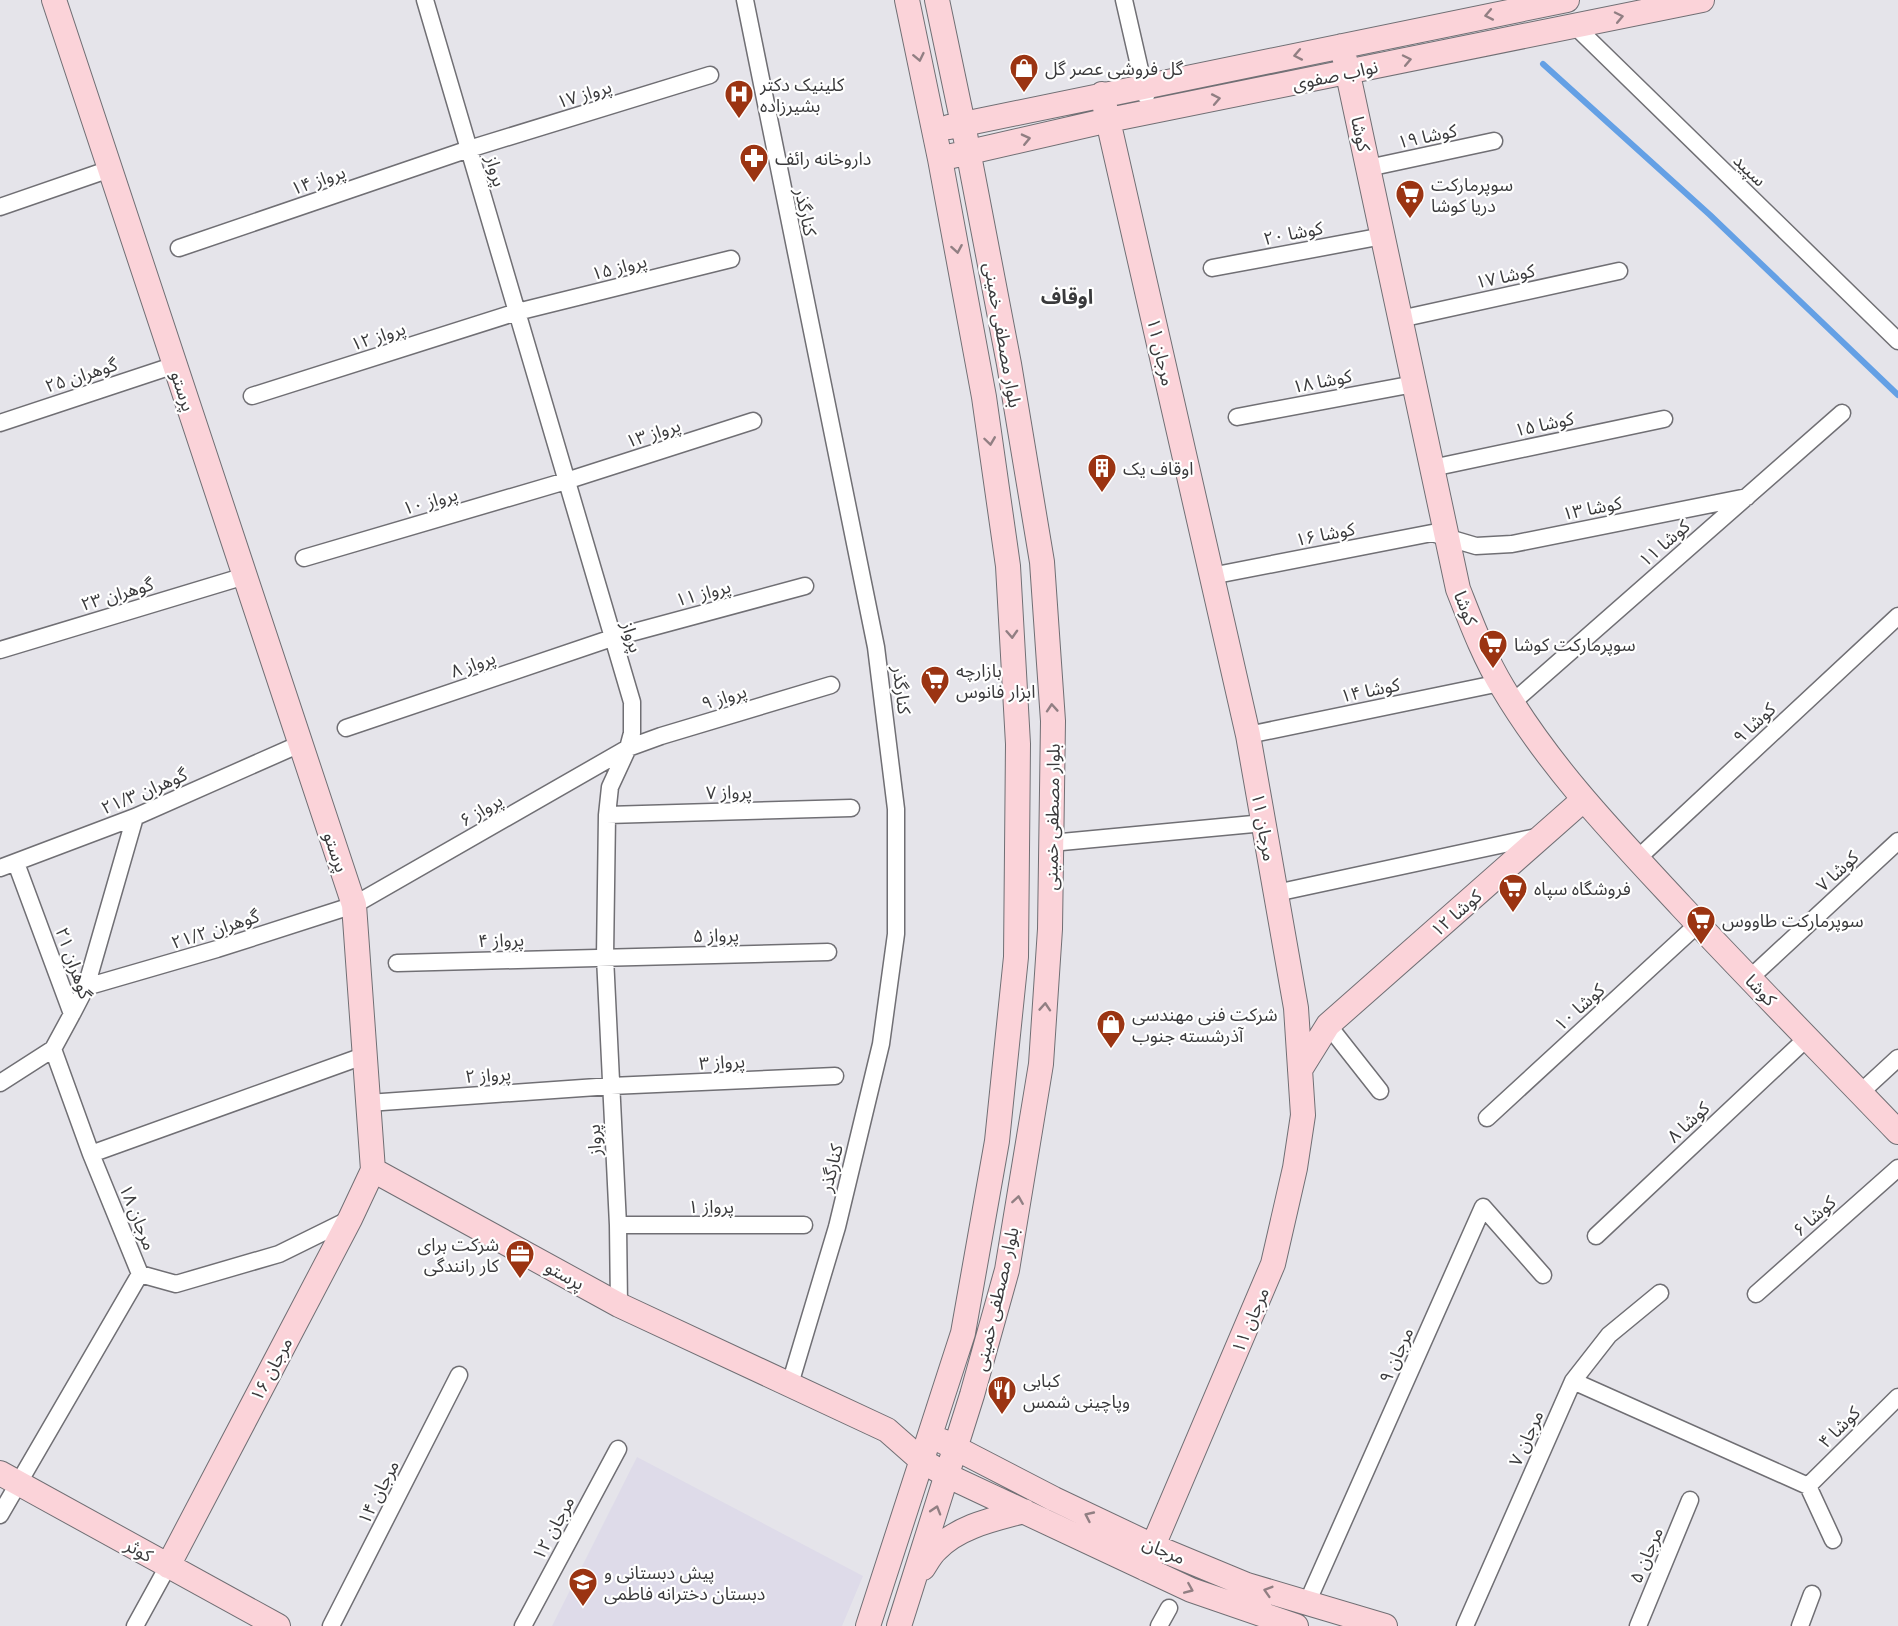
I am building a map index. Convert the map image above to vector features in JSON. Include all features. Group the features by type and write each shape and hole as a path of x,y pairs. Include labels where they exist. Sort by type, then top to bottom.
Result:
{"street":[{"name":"پرستو","path":"54,0 354,905 373,1170 619,1305 887,1430"},
{"name":"پرواز","path":"425,0 632,702 632,733 628,748 610,787 607,815 605,957 618,1225 619,1305"},
{"name":"کنارگذر","path":"745,0 876,647 896,809 896,934 881,1044 837,1227 790,1384"},
{"name":"بلوار مصطفی خمینی","path":"868,1626 963,1333 997,1141 1016,957 1018,756 1008,566 984,397 940,159 907,0"},
{"name":"بلوار مصطفی خمینی","path":"899,1626 972,1395 1006,1270 1039,1076 1050,929 1053,721 1042,562 1009,364 937,0"},
{"path":"1124,0 1149,112"},
{"name":"نواب صفوی","path":"934,130 1566,0"},
{"name":"نواب صفوی","path":"940,159 1109,120 1702,0"},
{"name":"سپید","path":"1575,26 1898,342"},
{"name":"کوشا","path":"1342,46 1458,589 1472,626 1506,693 1524,722 1582,800 1898,1132"},
{"name":"پرواز ۱۷","path":"469,149 710,75"},
{"name":"مرجان ۱۱","path":"1102,94 1248,735 1296,1008 1303,1115 1295,1168 1273,1264 1149,1557"},
{"name":"کوشا ۱۹","path":"1368,168 1494,141"},
{"name":"پرواز ۱۴","path":"179,248 469,149"},
{"path":"0,207 110,169"},
{"name":"کوشا ۲۰","path":"1212,268 1383,236"},
{"name":"پرواز ۱۵","path":"517,312 731,259"},
{"name":"کوشا ۱۷","path":"1400,319 1618,271"},
{"name":"پرواز ۱۲","path":"252,396 517,312"},
{"name":"گوهران ۲۵","path":"0,423 175,365"},
{"name":"کوشا ۱۸","path":"1237,417 1414,384"},
{"name":"کوشا ۱۱","path":"1506,693 1746,497 1842,413"},
{"name":"کوشا ۱۵","path":"1432,468 1664,419"},
{"name":"پرواز ۱۳","path":"566,481 753,422"},
{"name":"پرواز ۱۰","path":"304,558 566,481"},
{"name":"کوشا ۱۳","path":"1446,536 1476,546 1512,544 1746,497"},
{"name":"کوشا ۱۶","path":"1210,576 1432,533 1446,536"},
{"name":"گوهران ۲۳","path":"0,650 245,576"},
{"name":"پرواز ۱۱","path":"612,638 805,586"},
{"name":"کوشا ۹","path":"1637,859 1898,616"},
{"name":"پرواز ۸","path":"346,728 612,638"},
{"name":"پرواز ۹","path":"628,748 831,685"},
{"name":"کوشا ۱۴","path":"1248,735 1506,693"},
{"name":"گوهران ۲۱/۳","path":"8,865 135,817 300,744"},
{"name":"پرواز ۶","path":"354,905 628,748"},
{"name":"کوشا ۱۲","path":"1300,1070 1328,1025 1582,800"},
{"name":"پرواز ۷","path":"607,815 851,808"},
{"path":"72,1014 86,987 135,817"},
{"path":"1051,843 1264,823"},
{"path":"1275,893 1544,835"},
{"name":"کوشا ۷","path":"1750,978 1898,841"},
{"name":"گوهران ۲۱","path":"0,1083 53,1049 72,1014 8,865"},
{"name":"گوهران ۲۱/۲","path":"86,987 217,949 354,905"},
{"name":"کوشا ۱۰","path":"1487,1118 1698,924"},
{"name":"پرواز ۵","path":"605,957 828,952"},
{"name":"پرواز ۴","path":"397,963 605,957"},
{"path":"1328,1025 1380,1091"},
{"name":"کوشا ۸","path":"1596,1236 1807,1038"},
{"name":"مرجان ۱۸","path":"0,1515 9,1478 140,1274 91,1154 53,1049"},
{"path":"91,1154 366,1055"},
{"path":"1860,1093 1898,1058"},
{"name":"پرواز ۳","path":"611,1086 835,1076"},
{"name":"پرواز ۲","path":"368,1103 611,1086"},
{"name":"کوشا ۶","path":"1756,1294 1898,1168"},
{"name":"مرجان ۱۶","path":"168,1566 350,1219 373,1170"},
{"name":"مرجان ۹","path":"1307,1603 1483,1207 1543,1275"},
{"path":"140,1274 176,1284 279,1254 350,1219"},
{"name":"پرواز ۱","path":"618,1225 804,1225"},
{"name":"مرجان ۷","path":"1465,1626 1573,1381 1609,1335 1660,1293"},
{"name":"مرجان ۱۴","path":"331,1626 459,1375"},
{"path":"1573,1381 1808,1486 1833,1540"},
{"name":"کوشا ۴","path":"1808,1486 1898,1397"},
{"name":"مرجان","path":"887,1430 929,1435 1054,1499 1149,1557 1191,1590 1296,1626"},
{"name":"مرجان","path":"887,1430 921,1461 1024,1511 1149,1557 1384,1626"},
{"name":"مرجان ۱۲","path":"523,1626 618,1449"},
{"name":"کوثر","path":"9,1478 278,1626"},
{"name":"مرجان ۵","path":"1638,1626 1690,1500"},
{"path":"914,1580 936,1549 952,1537 976,1526 1024,1511"},
{"path":"135,1626 168,1566"},
{"path":"1800,1626 1812,1594"},
{"path":"1159,1626 1169,1608"}],"shaded area":[{"path":"637,1457 863,1576 842,1626 552,1626"}],"waterway":[{"path":"1543,64 1710,215 1898,395"}],"place":[{"name":"گل فروشی عصر گل","path":"1024,94"},
{"name":"کلینیک دکتر بشیرزاده","path":"739,120"},
{"name":"داروخانه رائف","path":"754,184"},
{"name":"سوپرمارکت دریا کوشا","path":"1410,220"},
{"name":"اوقاف یک","path":"1102,494"},
{"name":"سوپرمارکت کوشا","path":"1493,670"},
{"name":"بازارچه ابزار فانوس","path":"935,706"},
{"name":"فروشگاه سپاه","path":"1513,914"},
{"name":"سوپرمارکت طاووس","path":"1701,946"},
{"name":"شرکت فنی مهندسی آذرشسته جنوب","path":"1111,1050"},
{"name":"شركت براى كار رانندگى","path":"520,1280"},
{"name":"کبابی وپاچینی شمس","path":"1002,1416"},
{"name":"پیش دبستانی و دبستان دخترانه فاطمی","path":"583,1608"}],"district":[{"name":"اوقاف","path":"1067,297"}]}
